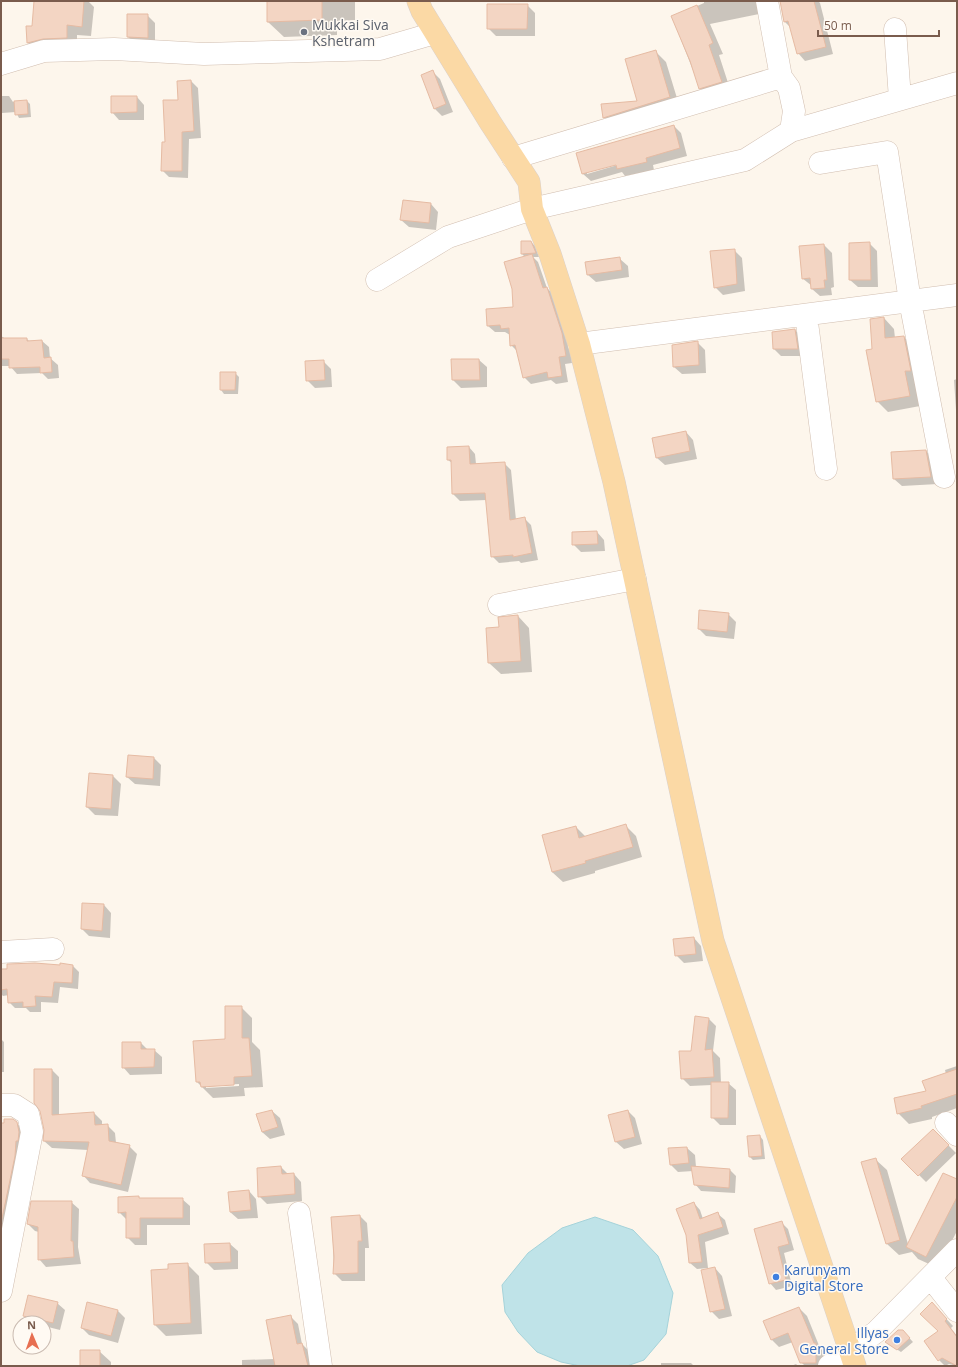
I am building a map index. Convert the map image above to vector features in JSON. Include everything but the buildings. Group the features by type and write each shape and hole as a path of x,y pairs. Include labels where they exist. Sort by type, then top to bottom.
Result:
{"main road":[{"path":"418,1 436,33 529,182 532,209 550,254 579,344 614,482 714,941 847,1361"}],"street":[{"path":"767,1 781,77 789,88 794,111 791,131"},
{"path":"895,29 900,99"},
{"path":"1,64 44,51 114,49 204,54 380,50 436,33"},
{"path":"513,158 781,77"},
{"path":"377,280 448,237 532,209 745,160 791,131 957,83"},
{"path":"820,163 887,152 910,301 944,476"},
{"path":"579,344 957,295"},
{"path":"806,315 826,468"},
{"path":"500,605 635,579"},
{"path":"1,952 53,949"},
{"path":"1,1105 14,1106 28,1114 32,1132 6,1232 1,1291"},
{"path":"299,1213 321,1366"},
{"path":"828,1366 847,1361 931,1278 957,1250"},
{"path":"931,1278 957,1312"}],"water":[{"path":"595,1217 633,1230 658,1256 673,1293 666,1334 644,1360 627,1366 580,1366 561,1362 537,1352 518,1332 505,1312 502,1285 528,1253 562,1228"}],"place":[{"name":"Mukkai Siva Kshetram","path":"304,32"},
{"name":"Karunyam Digital Store","path":"776,1277"},
{"name":"Illyas General Store","path":"897,1340"}]}
